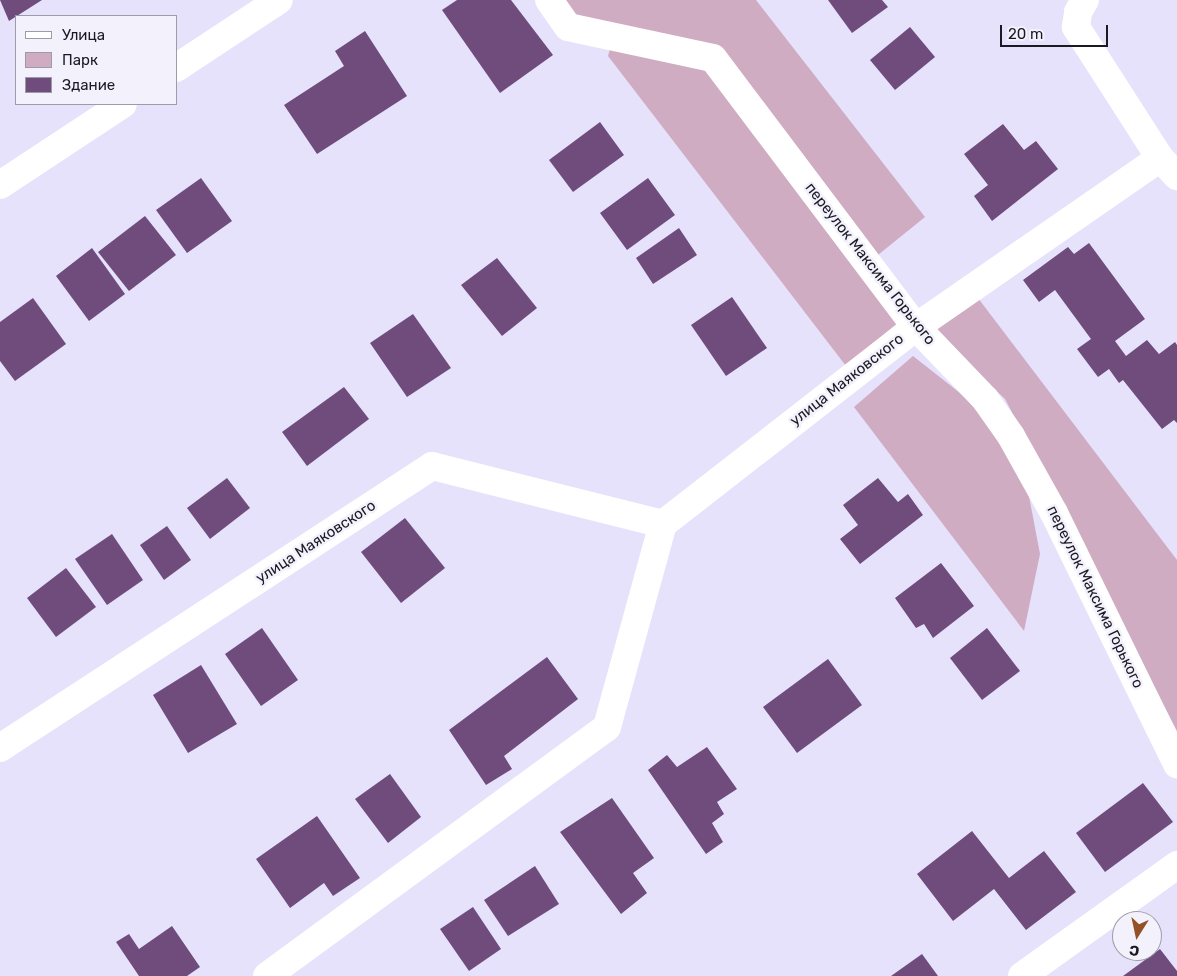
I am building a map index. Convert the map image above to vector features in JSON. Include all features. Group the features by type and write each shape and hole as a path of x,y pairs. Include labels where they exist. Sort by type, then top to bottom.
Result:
{"street":[{"path":"178,67 279,0"},
{"name":"переулок Максима Горького","path":"549,0 568,27 713,58 916,327 985,399 1011,436 1054,513 1177,764"},
{"name":"улица Маяковского","path":"0,748 432,466 664,524 916,327 1168,167 1076,27 1078,12 1086,0"},
{"path":"0,185 121,105"},
{"path":"267,976 607,727 664,524"},
{"path":"1022,976 1177,865"}],"green space":[{"path":"562,0 756,0 925,217 873,259 722,51 577,20"},
{"path":"610,49 720,74 906,316 846,366 608,56"},
{"path":"978,298 1177,560 1177,731 1005,399 931,329"},
{"path":"913,356 974,404 1003,442 1029,496 1040,554 1024,631 854,407"}],"building":[{"path":"0,0 42,0 18,15 15,15 15,17 9,21"},
{"path":"457,0 511,0 553,55 500,93 442,10"},
{"path":"828,0 882,0 888,7 852,33"},
{"path":"910,27 935,57 895,90 870,60"},
{"path":"365,31 407,96 317,154 284,105 344,66 335,51"},
{"path":"600,122 624,155 573,192 549,160"},
{"path":"1003,124 1024,150 1036,141 1058,169 992,221 974,196 988,185 964,154"},
{"path":"201,178 232,221 187,253 156,210"},
{"path":"648,178 675,215 627,250 600,213"},
{"path":"145,216 176,255 129,291 98,252"},
{"path":"679,228 697,255 653,284 636,258"},
{"path":"1089,243 1145,319 1115,341 1126,356 1147,340 1159,354 1175,342 1177,345 1177,423 1174,420 1162,429 1123,380 1119,383 1109,369 1098,377 1077,349 1091,339 1055,290 1039,302 1023,280 1068,247 1074,254"},
{"path":"92,248 125,294 89,321 56,276"},
{"path":"497,258 537,308 502,336 461,285"},
{"path":"732,297 767,348 726,376 691,325"},
{"path":"33,298 66,344 15,381 0,361 0,322"},
{"path":"413,314 451,368 407,397 370,343"},
{"path":"344,387 369,419 307,466 282,432"},
{"path":"227,478 250,508 210,539 187,508"},
{"path":"878,478 898,502 908,494 923,515 860,564 840,539 858,525 843,505"},
{"path":"405,518 445,568 401,603 361,552"},
{"path":"167,526 191,560 164,580 140,545"},
{"path":"112,534 143,580 107,605 75,559"},
{"path":"941,563 974,606 933,638 924,624 916,628 895,598"},
{"path":"66,568 96,607 56,637 27,598"},
{"path":"262,628 298,680 261,706 225,654"},
{"path":"987,628 1020,671 982,700 950,658"},
{"path":"547,657 578,699 504,756 512,769 486,785 449,730"},
{"path":"828,659 862,705 797,753 763,707"},
{"path":"201,665 237,724 188,753 153,695"},
{"path":"707,747 737,789 717,802 724,814 712,823 723,842 706,854 648,770 667,755 677,767"},
{"path":"390,774 421,817 388,843 355,799"},
{"path":"1143,783 1173,822 1105,872 1076,833"},
{"path":"612,798 654,858 633,873 647,893 621,914 560,832"},
{"path":"317,816 360,878 333,896 324,883 290,908 256,859"},
{"path":"972,831 1009,878 1044,851 1076,892 1026,930 994,889 953,921 917,874"},
{"path":"535,866 559,904 508,936 484,900"},
{"path":"473,907 501,949 469,971 440,929"},
{"path":"172,926 200,967 187,976 139,976 116,942 129,934 139,949"},
{"path":"1162,952 1177,971 1177,976 1123,976 1144,961 1162,961"},
{"path":"922,954 938,976 891,976"}]}
